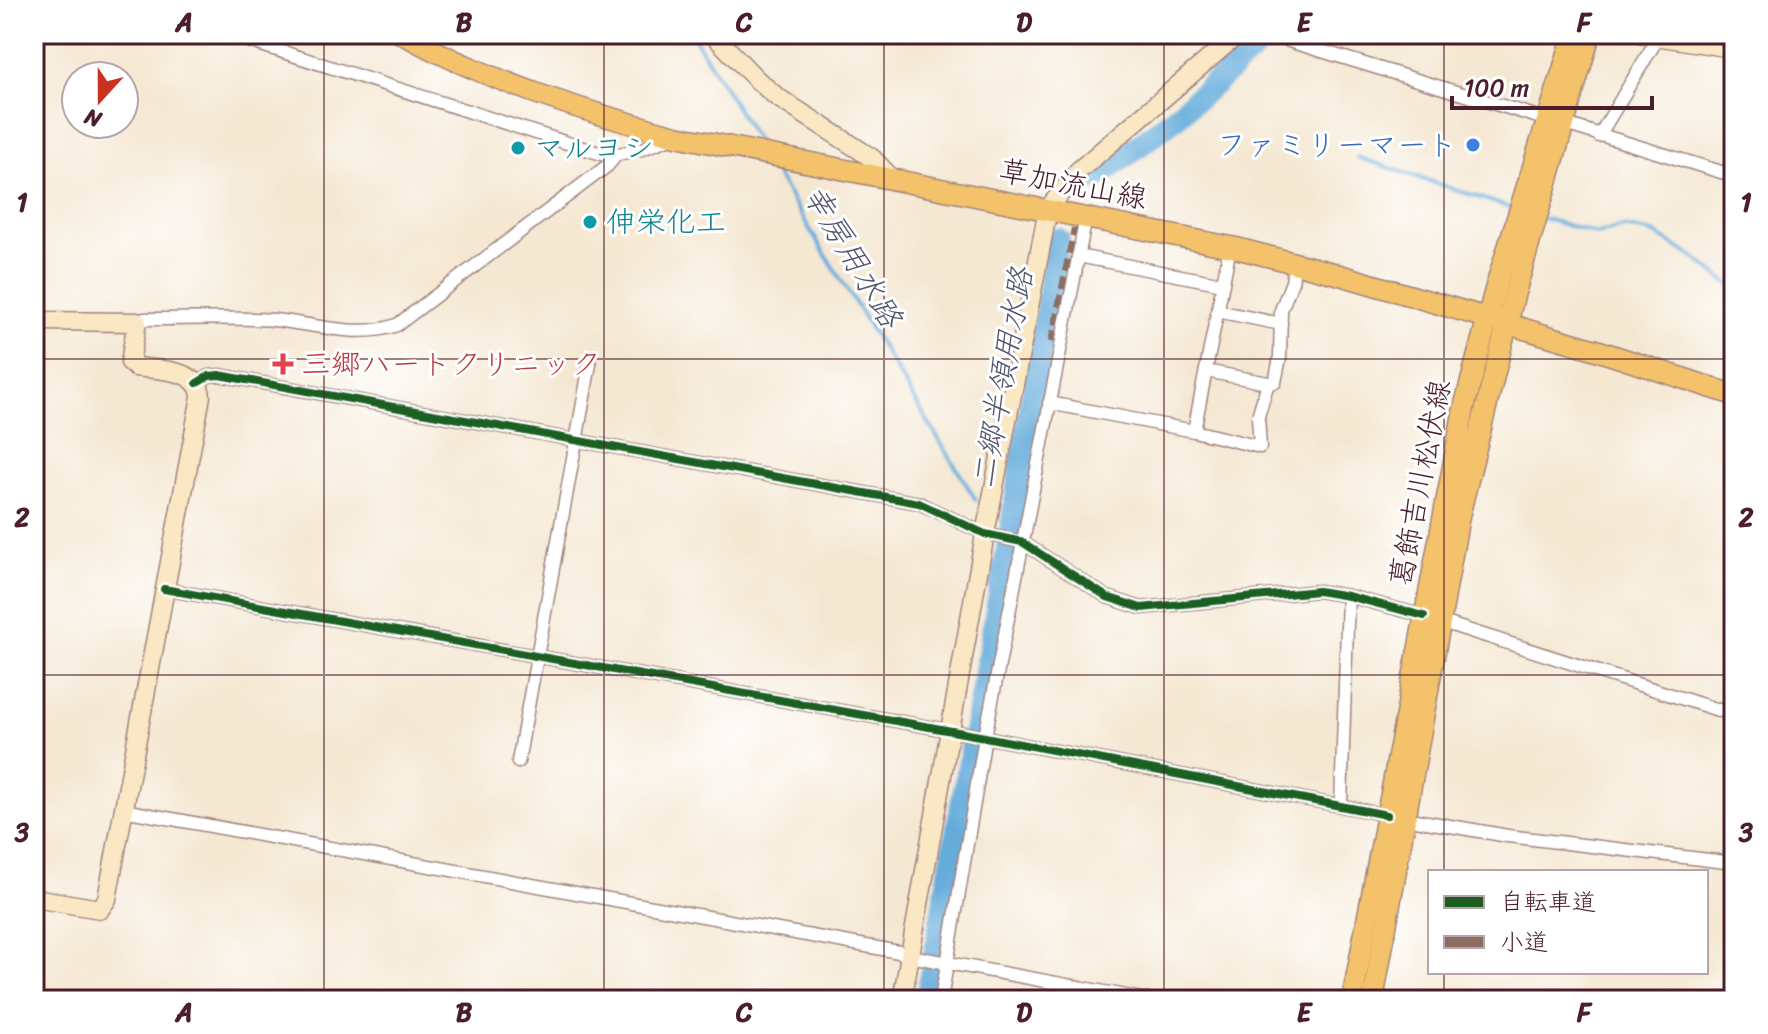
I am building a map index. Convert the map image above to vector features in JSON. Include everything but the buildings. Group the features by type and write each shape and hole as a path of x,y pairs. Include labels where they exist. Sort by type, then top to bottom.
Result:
{"main road":[{"name":"草加流山線","path":"402,34 471,67 600,116 764,155 1230,247 1634,361 1734,395"},
{"name":"葛飾吉川松伏線","path":"1557,122 1574,34"},
{"name":"葛飾吉川松伏線","path":"1373,1000 1396,817 1432,618 1459,516 1497,321 1557,122 1590,34"},
{"name":"葛飾吉川松伏線","path":"1352,1000 1396,817"}],"street":[{"path":"227,34 608,156 642,149 676,136"},
{"path":"713,34 777,97 872,158 893,180"},
{"path":"902,1000 918,958 949,733 993,536 1048,209 1078,171 1238,34"},
{"path":"1599,136 1651,35 1729,47"},
{"path":"1289,41 1734,176"},
{"path":"34,321 273,320 380,331 397,325 607,166 614,155"},
{"path":"941,1000 977,736 1022,542 1086,217"},
{"path":"1194,431 1230,247"},
{"path":"1078,256 1223,284"},
{"path":"1206,371 1275,382 1280,358 1281,310 1292,282 1295,263"},
{"path":"1217,311 1281,324"},
{"path":"35,902 93,909 104,906 201,396 197,383 187,376 135,367 130,362 137,322"},
{"path":"518,762 590,364"},
{"path":"197,383 209,376 219,375 919,503 993,536 1022,542 1107,597 1141,608 1318,591 1348,596 1432,618 1734,715"},
{"path":"1049,403 1260,447 1258,416 1268,383"},
{"path":"164,589 977,736 1396,817 1508,836 1734,863"},
{"path":"1341,805 1348,596"},
{"path":"123,810 1148,1000"}],"waterway":[{"name":"幸房用水路","path":"692,34 758,143"},
{"name":"二郷半領用水路","path":"1096,178 1171,121 1271,34"},
{"path":"1357,157 1514,209"},
{"name":"幸房用水路","path":"768,161 976,500"},
{"path":"1542,218 1597,234 1623,227 1653,233 1734,286"},
{"name":"二郷半領用水路","path":"927,1000 1011,532 1058,240"}],"marked path":[{"path":"1051,342 1074,228"}],"cycle path":[{"path":"197,383 209,376 219,375 919,503 985,534 1022,542 1107,597 1141,608 1318,591 1424,616"},
{"path":"164,589 985,737 1387,815"}],"place":[{"name":"ファミリーマート","path":"1473,145"},
{"name":"マルヨシ","path":"518,148"},
{"name":"伸栄化工","path":"590,222"},
{"name":"三郷ハートクリニック","path":"283,364"}]}
